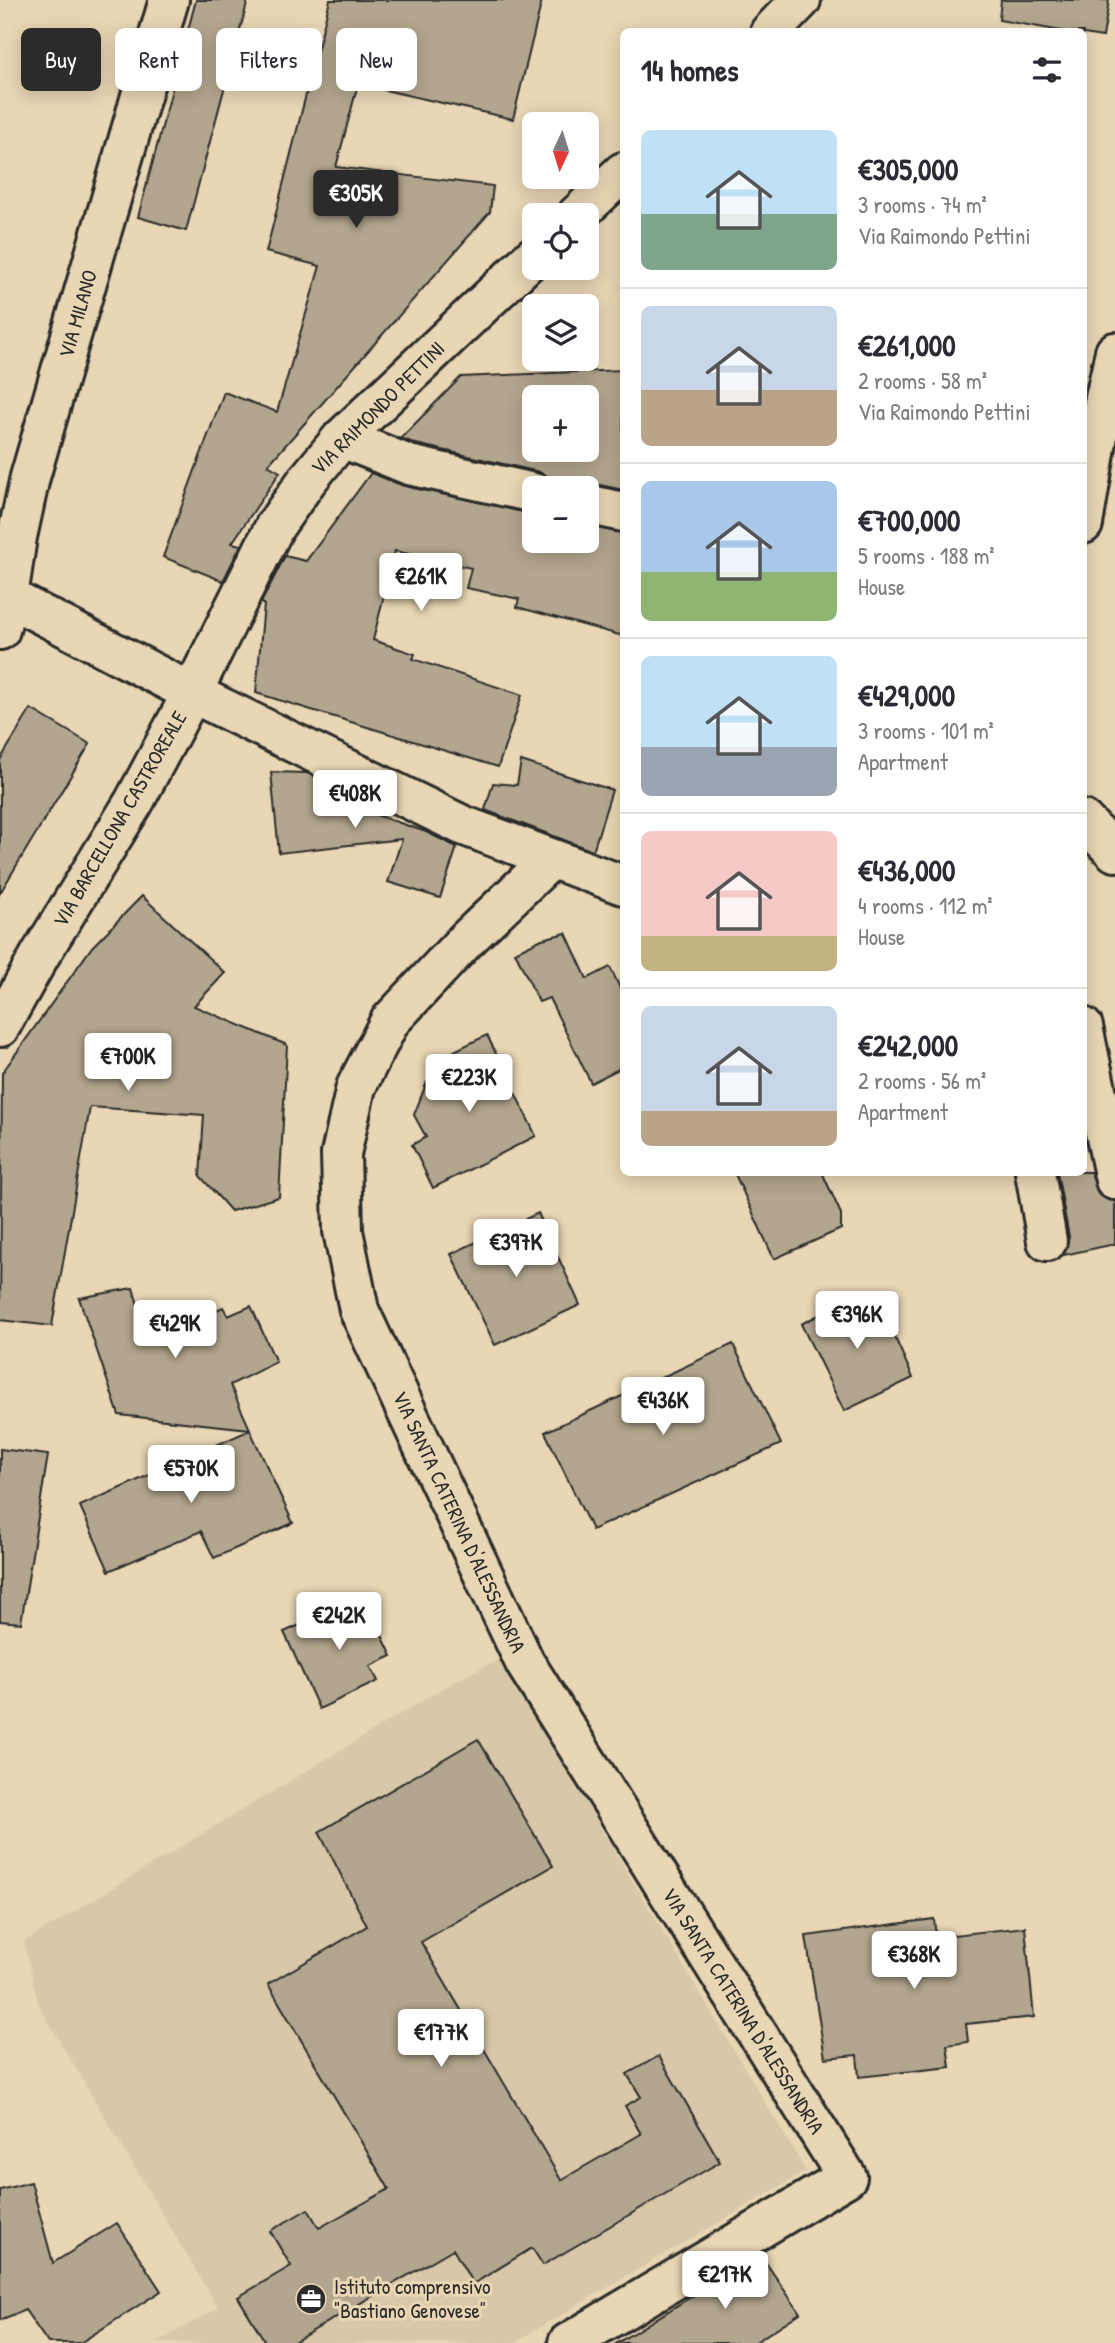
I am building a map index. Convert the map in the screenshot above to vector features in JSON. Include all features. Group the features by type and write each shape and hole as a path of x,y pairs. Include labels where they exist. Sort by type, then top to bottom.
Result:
{"street":[{"name":"VIA MILANO","path":"4,614 30,477 169,0"},
{"path":"774,28 801,0"},
{"path":"590,203 620,175"},
{"name":"VIA RAIMONDO PETTINI","path":"192,693 275,526 309,478 342,438 522,267"},
{"path":"1087,500 1115,352"},
{"path":"342,438 409,465 522,489"},
{"path":"599,507 620,511"},
{"path":"4,614 192,693"},
{"name":"VIA BARCELLONA CASTROREALE","path":"0,1027 40,955 134,802 192,693 462,825 620,884"},
{"path":"1087,824 1115,852"},
{"name":"VIA SANTA CATERINA D'ALESSANDRIA","path":"551,859 465,941 390,1021 356,1087 341,1154 343,1231 359,1310 525,1663 847,2177 568,2343"},
{"path":"1093,1050 1115,1180"},
{"path":"1036,1176 1047,1241"}],"shaded area":[{"path":"500,1659 806,2171 513,2343 156,2343 218,2308 39,2006 24,1942 455,1681"}],"building":[{"path":"196,0 248,0 240,28 216,28 216,91 224,91 186,231 138,217 172,91 202,91 202,28 189,28"},
{"path":"330,0 542,0 513,119 389,91 417,91 417,28 336,28 336,91 356,91 336,167 493,186 490,212 268,465 280,472 232,543 241,545 223,581 163,557 224,392 277,412 320,266 266,252 307,91 322,91 322,32"},
{"path":"1001,0 1109,0 1103,37 1087,35 1087,28 1044,28 999,20"},
{"path":"620,370 620,489 599,485 599,476 547,476 401,438 461,377"},
{"path":"371,473 404,486 522,511 522,553 599,553 599,528 620,532 620,635 517,607 519,599 466,588 471,568 395,551 373,640 415,654 413,659 522,695 498,767 256,693 264,604 261,603 285,556 306,561"},
{"path":"31,709 90,744 0,893 0,760"},
{"path":"521,761 612,790 593,851 485,810 493,783 517,785"},
{"path":"271,772 307,773 376,807 374,814 426,832 457,847 440,898 388,882 402,839 279,853"},
{"path":"142,896 225,973 194,1006 287,1045 279,1197 231,1211 200,1176 204,1115 90,1107 52,1326 0,1320 2,1073 92,947"},
{"path":"566,933 587,979 610,967 620,988 620,1068 591,1083 549,998 539,1002 515,952 542,939"},
{"path":"487,1035 536,1136 433,1188 412,1145 426,1137 414,1115 427,1082 441,1074 449,1056"},
{"path":"1087,1172 1091,1172 1098,1194 1115,1201 1115,1244 1064,1255 1069,1237 1058,1176 1087,1176"},
{"path":"736,1176 824,1176 841,1214 841,1229 774,1259"},
{"path":"538,1213 580,1305 495,1345 451,1254"},
{"path":"133,1288 138,1305 176,1328 223,1307 228,1316 251,1306 276,1362 230,1385 250,1429 119,1415 79,1298"},
{"path":"868,1290 889,1335 893,1333 913,1378 844,1411 801,1324"},
{"path":"733,1344 781,1444 592,1530 545,1432"},
{"path":"250,1430 293,1523 214,1558 201,1531 109,1571 80,1506"},
{"path":"0,1449 48,1455 21,1623 0,1621"},
{"path":"363,1597 392,1656 370,1666 378,1681 319,1709 284,1632"},
{"path":"478,1739 553,1866 421,1942 561,2180 641,2134 625,2106 641,2097 627,2074 659,2056 720,2162 543,2265 532,2248 473,2284 453,2249 292,2343 266,2343 238,2297 291,2266 270,2231 308,2209 319,2228 389,2189 268,1984 367,1926 319,1832"},
{"path":"934,1919 936,1937 1025,1927 1034,2017 966,2024 968,2042 947,2045 950,2067 859,2077 857,2055 825,2058 806,1936"},
{"path":"31,2182 53,2263 117,2223 161,2291 80,2343 48,2343 25,2310 0,2320 0,2190"},
{"path":"760,2254 800,2313 754,2343 617,2343"}],"place":[{"name":"Istituto comprensivo \"Bastiano Genovese\"","path":"311,2299"}]}
